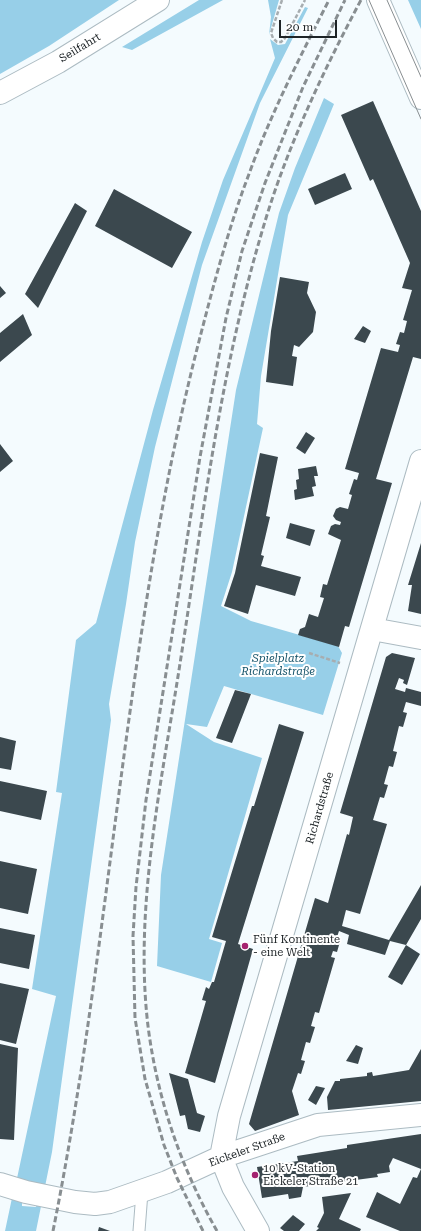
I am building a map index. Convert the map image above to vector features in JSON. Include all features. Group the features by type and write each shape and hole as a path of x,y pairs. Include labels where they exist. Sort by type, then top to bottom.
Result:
{"street":[{"name":"Seilfahrt","path":"0,92 58,62 158,0"},
{"path":"378,0 421,98"},
{"name":"Richardstraße","path":"221,1157 229,1116 421,460"},
{"path":"372,629 421,638"},
{"name":"Eickeler Straße","path":"0,1184 26,1192 54,1198 95,1204 110,1202 142,1192 221,1157 318,1125 421,1115"},
{"path":"221,1157 234,1187 258,1231"}],"lane":[{"path":"139,1231 142,1192"}],"path":[{"path":"282,0 271,33 276,42 281,42 286,38 305,0"},
{"path":"309,653 360,668"}],"green space":[{"path":"0,0 119,0 49,46 0,74"},
{"path":"199,0 223,0 132,50 122,47"},
{"path":"268,0 279,0 269,35 271,17"},
{"path":"408,0 421,0 421,29"},
{"path":"305,7 308,8 260,103 202,265 155,447 135,542 109,704 111,720 52,1152 36,1231 5,1231 12,1198 22,1201 22,1206 36,1207 40,1188 16,1183 56,996 32,989 62,793 56,792 76,640 96,623 153,410 202,242 223,180 275,58 270,39 278,45 285,44"},
{"name":"Spielplatz Richardstraße","path":"324,98 334,104 288,215 261,376 257,424 263,428 232,572 221,606 251,621 338,646 342,653 323,715 224,686 207,727 186,724 214,742 262,758 209,939 222,943 211,982 157,966 161,875 236,390 279,213 295,168"}],"building":[{"path":"373,101 421,211 421,359 413,357 376,479 392,483 349,627 345,626 339,647 298,635 300,629 305,627 309,614 318,617 324,598 320,597 323,584 327,585 341,540 328,534 331,526 335,524 340,525 341,522 336,520 333,516 336,509 340,507 348,509 352,495 349,494 354,479 357,480 359,473 345,469 381,348 398,352 400,345 396,344 400,332 404,333 407,321 403,320 412,290 402,288 410,263 373,179 370,181 341,115"},
{"path":"345,173 352,189 315,205 308,189"},
{"path":"114,189 192,232 172,268 95,226"},
{"path":"75,203 87,211 38,308 25,294"},
{"path":"280,277 309,282 307,293 316,312 313,332 299,347 294,345 292,356 297,357 293,386 266,382 271,331"},
{"path":"0,286 6,293 0,298"},
{"path":"23,314 32,335 0,362 0,333"},
{"path":"363,326 371,331 365,343 354,339"},
{"path":"306,432 315,438 305,454 296,448"},
{"path":"0,444 13,461 0,472"},
{"path":"260,453 278,457 266,516 270,517 261,555 264,556 261,566 301,577 295,596 256,585 248,614 224,606 235,573"},
{"path":"316,466 318,476 314,476 316,486 312,487 314,496 295,500 294,490 297,489 296,480 299,479 298,469"},
{"path":"290,523 315,530 310,546 286,538"},
{"path":"421,543 421,614 408,611 412,585 408,585"},
{"path":"392,653 415,658 407,685 403,683 404,680 399,678 395,689 405,692 406,688 421,692 421,706 406,702 403,712 407,713 403,727 399,726 393,751 397,752 393,767 389,766 384,784 388,785 384,798 380,797 373,820 387,824 360,914 346,910 342,926 389,940 421,885 421,919 406,945 390,941 385,955 347,944 349,935 339,931 337,937 341,938 337,952 333,951 331,957 335,958 319,1013 315,1012 311,1026 315,1027 310,1043 306,1042 301,1060 305,1061 301,1074 298,1073 292,1091 299,1115 255,1131 249,1124 315,898 328,903 347,834 349,835 353,817 340,813 386,657"},
{"path":"235,690 251,694 232,743 216,738"},
{"path":"279,724 304,732 238,944 253,949 215,1083 185,1073 206,1001 202,1000 206,987 209,989 212,982 214,982 226,941 212,937"},
{"path":"0,737 16,741 11,770 0,768"},
{"path":"0,781 47,791 41,820 0,811"},
{"path":"0,861 37,869 28,914 0,908"},
{"path":"0,928 35,935 29,969 0,963"},
{"path":"406,945 420,954 402,985 388,977"},
{"path":"0,983 29,989 16,1044 0,1040"},
{"path":"0,1044 18,1048 14,1140 0,1139"},
{"path":"356,1045 363,1048 358,1064 346,1061"},
{"path":"421,1049 421,1101 328,1110 327,1097 335,1081 340,1081 340,1079 367,1076 367,1073 372,1072 373,1076 409,1070"},
{"path":"169,1073 188,1079 197,1113 205,1116 200,1132 188,1129 185,1115 180,1116"},
{"path":"316,1086 325,1088 316,1105 308,1100"},
{"path":"421,1134 421,1169 393,1158 389,1166 390,1172 377,1174 378,1177 303,1187 301,1197 289,1199 288,1194 262,1198 257,1167 298,1161 297,1156 347,1148 347,1145"},
{"path":"421,1169 421,1231 400,1231 366,1217 377,1192 400,1204 413,1177 417,1178"},
{"name":"10 kV-Station Eickeler Straße 21","path":"253,1171 256,1171 257,1179 254,1179"},
{"path":"351,1193 339,1219 361,1229 360,1231 316,1231 319,1228 317,1227 324,1213 322,1197"},
{"path":"293,1215 305,1224 299,1231 284,1231 280,1228"},
{"path":"99,1227 110,1231 98,1231"}],"tram line":[{"path":"369,0 421,119"},
{"path":"387,0 421,77"}],"railway":[{"path":"53,1231 73,1120 90,1009 135,675 152,564 173,454 209,302 241,195 276,107 329,0"},
{"path":"203,1231 177,1178 164,1145 145,1079 135,1018 133,936 136,887 146,800 200,457 226,318 242,251 265,183 303,87 345,0"},
{"path":"217,1231 192,1183 172,1132 164,1106 152,1053 148,1026 144,937 152,847 213,451 246,288 270,205 292,145 318,86 361,0"}],"place":[{"name":"Fünf Kontinente - eine Welt","path":"245,946"},
{"name":"10 kV-Station Eickeler Straße 21","path":"255,1175"}]}
